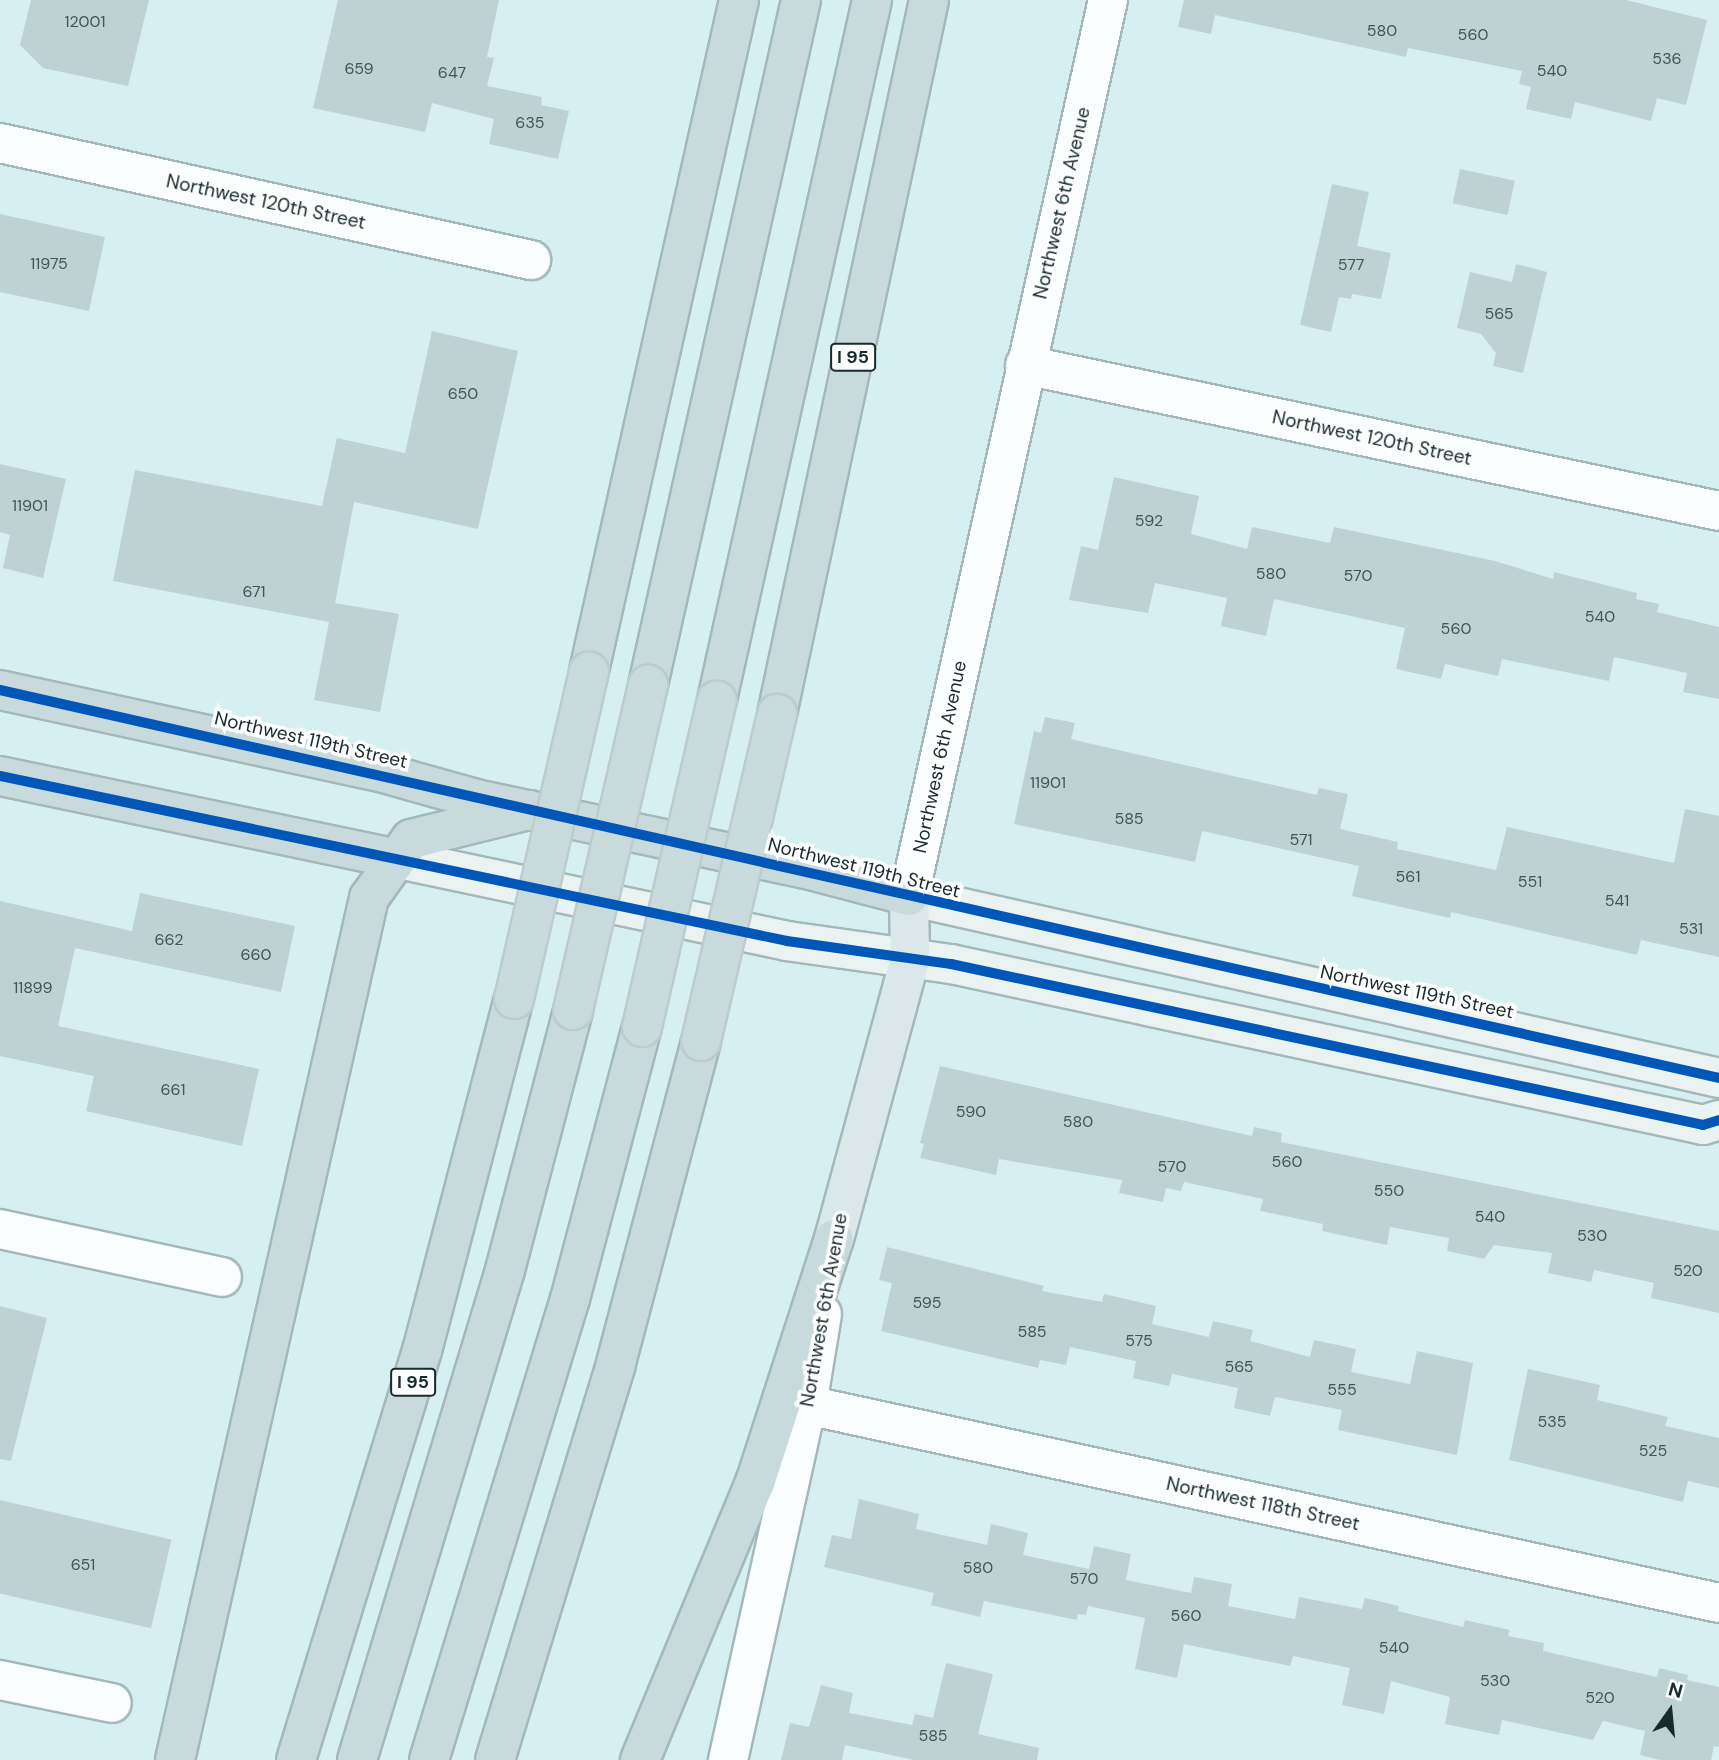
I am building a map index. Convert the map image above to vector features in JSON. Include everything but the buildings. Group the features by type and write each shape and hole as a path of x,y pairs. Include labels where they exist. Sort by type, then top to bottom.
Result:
{"highway":[{"name":"I 95","path":"296,1760 422,1351 514,999 739,0"},
{"path":"357,1760 505,1270 573,1010 800,0"},
{"path":"429,1760 570,1299 642,1027 872,0"},
{"name":"I 95","path":"495,1760 616,1363 701,1041 777,714 929,0"},
{"name":"Northwest 119th Street","path":"0,690 269,747 529,810 806,869 909,896"},
{"path":"0,776 394,858"},
{"path":"175,1760 369,898 394,858 411,839 529,810"},
{"path":"640,1760 755,1483 834,1239"}],"main road":[{"path":"394,858 787,941 951,964 1703,1125 1719,1120"},
{"name":"Northwest 6th Avenue","path":"834,1239 910,960 909,896"},
{"name":"Northwest 119th Street","path":"909,896 1719,1078"}],"street":[{"name":"Northwest 6th Avenue","path":"909,896 1108,0"},
{"name":"Northwest 120th Street","path":"0,143 531,260"},
{"name":"Northwest 120th Street","path":"1025,365 1719,511"},
{"path":"0,1229 222,1277"},
{"name":"Northwest 6th Avenue","path":"728,1760 807,1405 834,1239"},
{"name":"Northwest 118th Street","path":"807,1405 1719,1603"},
{"path":"0,1680 112,1703"}],"cycle path":[{"path":"0,690 1719,1078"},
{"path":"0,776 787,941 951,964 1703,1125 1719,1120"}]}
